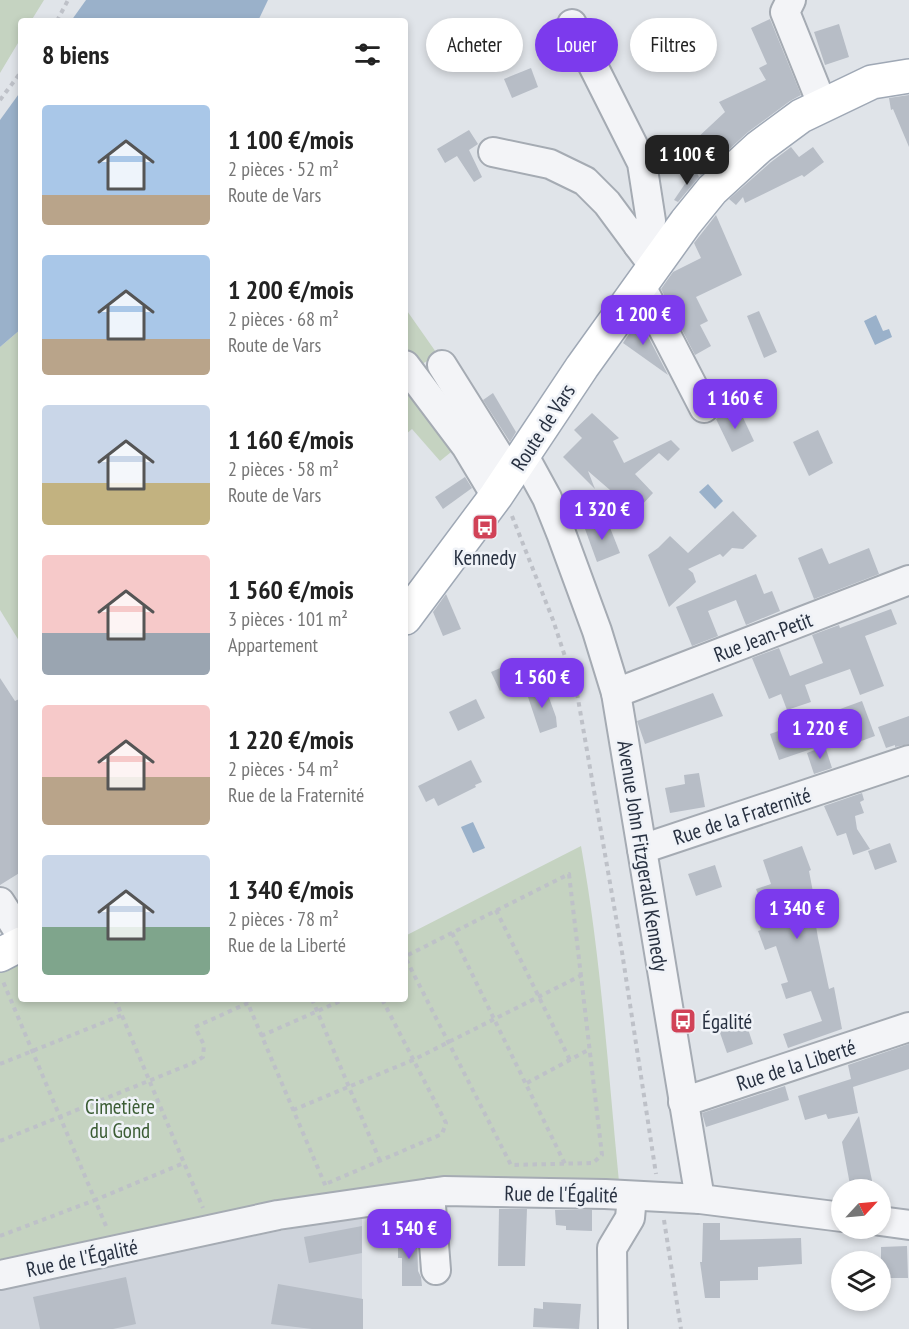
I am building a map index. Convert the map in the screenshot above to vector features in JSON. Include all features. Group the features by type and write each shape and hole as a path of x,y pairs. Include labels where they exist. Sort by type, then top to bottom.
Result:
{"main road":[{"name":"Route de Vars","path":"408,614 510,476 582,367 644,266 686,222 712,190 759,147 801,116 872,82 909,76"},
{"path":"0,955 18,946"}],"street":[{"path":"791,0 785,12 822,104"},
{"path":"596,72 642,163 651,221 644,266"},
{"path":"493,152 550,164 585,181 607,202 644,266 704,408"},
{"path":"442,365 510,476"},
{"path":"408,369 466,446 510,476"},
{"name":"Avenue John Fitzgerald Kennedy","path":"510,476 547,498 597,631 616,693 700,1199"},
{"name":"Rue Jean-Petit","path":"616,693 909,580"},
{"name":"Rue de la Fraternité","path":"642,849 909,760"},
{"path":"0,902 18,930"},
{"name":"Rue de la Liberté","path":"683,1102 909,1027"},
{"name":"Rue de l'Égalité","path":"0,1275 278,1215 330,1195 444,1191 660,1197 700,1199 831,1216"},
{"path":"430,1193 436,1270"},
{"path":"613,1329 612,1248 630,1218 632,1196"},
{"path":"891,1223 909,1225"}],"path":[{"path":"59,18 68,0"},
{"path":"0,100 18,76"},
{"path":"510,476 508,508 554,620 577,693 621,941 681,1329"},
{"path":"408,955 569,874 602,1155 593,1163 511,1165 408,963"},
{"path":"496,910 570,1060"},
{"path":"452,933 566,1164"},
{"path":"0,973 106,1226"},
{"path":"293,1110 413,1060 582,975"},
{"path":"116,1002 203,1208"},
{"path":"0,1141 203,1057 204,1045 195,1027 245,1002"},
{"path":"247,1002 330,1195 380,1161 442,1134 446,1123 384,1002"},
{"path":"314,1002 380,1161"},
{"path":"261,1036 338,1002"},
{"path":"0,1064 122,1015"},
{"path":"527,1083 590,1049"},
{"path":"0,1236 184,1163"}],"shaded area":[{"path":"362,1215 362,1329 0,1329 0,1286"}],"green space":[{"path":"0,0 44,0 33,18 18,18 18,43 0,73"},
{"path":"408,312 438,355 422,364 472,435 440,461 412,429 408,432"},
{"path":"18,332 18,639 0,610 0,347"},
{"name":"Cimetière du Gond","path":"581,846 599,972 619,1182 474,1179 0,1266 0,971 18,962 18,1002 408,1002 408,934"}],"water":[{"path":"86,0 268,0 259,18 73,18"},
{"path":"18,95 18,332 0,347 0,120"},
{"path":"876,315 883,331 889,329 892,337 875,345 864,321"},
{"path":"708,484 723,501 715,509 699,492"},
{"path":"473,822 485,848 473,853 461,827"}],"building":[{"path":"770,19 801,95 748,132 701,175 679,155 725,112 719,102 766,80 759,68 767,64 751,28"},
{"path":"839,24 849,57 825,65 814,32"},
{"path":"531,68 538,87 512,98 504,79"},
{"path":"909,95 909,147 893,109 891,110 889,98"},
{"path":"469,130 478,144 469,150 482,177 474,182 457,156 445,163 437,149"},
{"path":"791,147 799,157 813,147 824,162 804,177 802,175 745,203 743,197 736,205 729,199 771,162"},
{"path":"695,169 699,177 678,202 674,200"},
{"path":"716,215 742,275 696,297 708,321 700,325 711,346 695,355 661,289 673,272 701,258 694,243"},
{"path":"759,311 777,352 764,358 747,316"},
{"path":"639,319 668,375 623,343"},
{"path":"493,393 516,432 510,442 483,400"},
{"path":"738,407 754,441 732,452 716,419"},
{"path":"592,413 619,438 613,441 624,463 671,440 680,449 668,461 659,453 635,474 653,493 640,507 636,504 632,509 588,471 595,489 563,457 582,438 574,430"},
{"path":"818,430 833,463 809,476 793,442"},
{"path":"465,477 472,488 443,509 435,497"},
{"path":"733,511 757,536 743,549 732,548 723,557 720,554 688,569 693,573 696,582 669,607 648,555 670,536 688,553"},
{"path":"607,520 620,553 597,562 585,529"},
{"path":"822,548 829,564 869,548 879,574 814,599 798,558"},
{"path":"756,574 764,594 772,591 780,611 746,625 736,600 708,611 718,636 692,646 676,607"},
{"path":"446,594 461,629 443,636 433,612"},
{"path":"891,609 897,624 865,636 884,686 860,695 850,669 805,685 811,702 787,710 781,694 769,699 752,658 779,648 790,676 823,663 812,635 839,625 840,628"},
{"path":"523,658 532,678 500,691 491,672"},
{"path":"0,678 15,701 18,700 18,874 0,885"},
{"path":"544,684 556,717 557,727 540,733 526,691"},
{"path":"713,693 723,716 645,744 637,721"},
{"path":"476,699 485,718 458,731 449,712"},
{"path":"862,701 875,736 845,747 832,712"},
{"path":"909,716 909,744 886,748 878,727"},
{"path":"804,722 814,748 779,760 770,734"},
{"path":"825,746 832,768 814,774 807,753"},
{"path":"471,760 482,782 438,806 434,798 426,802 418,786"},
{"path":"699,773 705,807 670,813 665,788 685,784 684,775"},
{"path":"862,793 864,800 860,802 864,813 855,816 857,829 870,849 853,855 846,833 837,836 824,806"},
{"path":"890,843 897,862 875,870 868,851"},
{"path":"802,846 811,870 809,871 817,913 814,914 829,989 834,987 842,1029 788,1048 783,1034 822,1021 811,991 786,999 781,984 788,982 776,946 765,950 758,931 761,930 759,924 768,921 756,889 771,884 763,860"},
{"path":"715,865 722,887 696,896 688,874"},
{"path":"745,1020 753,1044 727,1053 719,1030"},
{"path":"909,1044 909,1069 853,1087 858,1113 828,1119 826,1114 805,1120 798,1096 851,1079 848,1065"},
{"path":"785,1086 789,1100 706,1127 702,1113"},
{"path":"859,1116 872,1179 849,1179 842,1142"},
{"path":"499,1209 527,1209 525,1266 498,1266"},
{"path":"555,1210 592,1210 592,1231 566,1230 566,1226 556,1225"},
{"path":"703,1223 720,1223 720,1240 801,1238 802,1264 758,1267 758,1280 720,1281 720,1298 705,1298 700,1262 702,1262"},
{"path":"362,1226 362,1253 309,1263 304,1237"},
{"path":"398,1235 417,1235 418,1271 422,1286 402,1286 402,1258 398,1258"},
{"path":"907,1246 908,1278 891,1278 891,1251 881,1251 881,1247"},
{"path":"126,1277 136,1324 113,1329 40,1329 33,1297"},
{"path":"278,1284 363,1299 363,1329 312,1329 271,1324"},
{"path":"543,1302 581,1304 579,1329 533,1327 534,1308 543,1309"}],"place":[{"name":"Kennedy","path":"485,527"},
{"name":"Égalité","path":"683,1021"}]}
